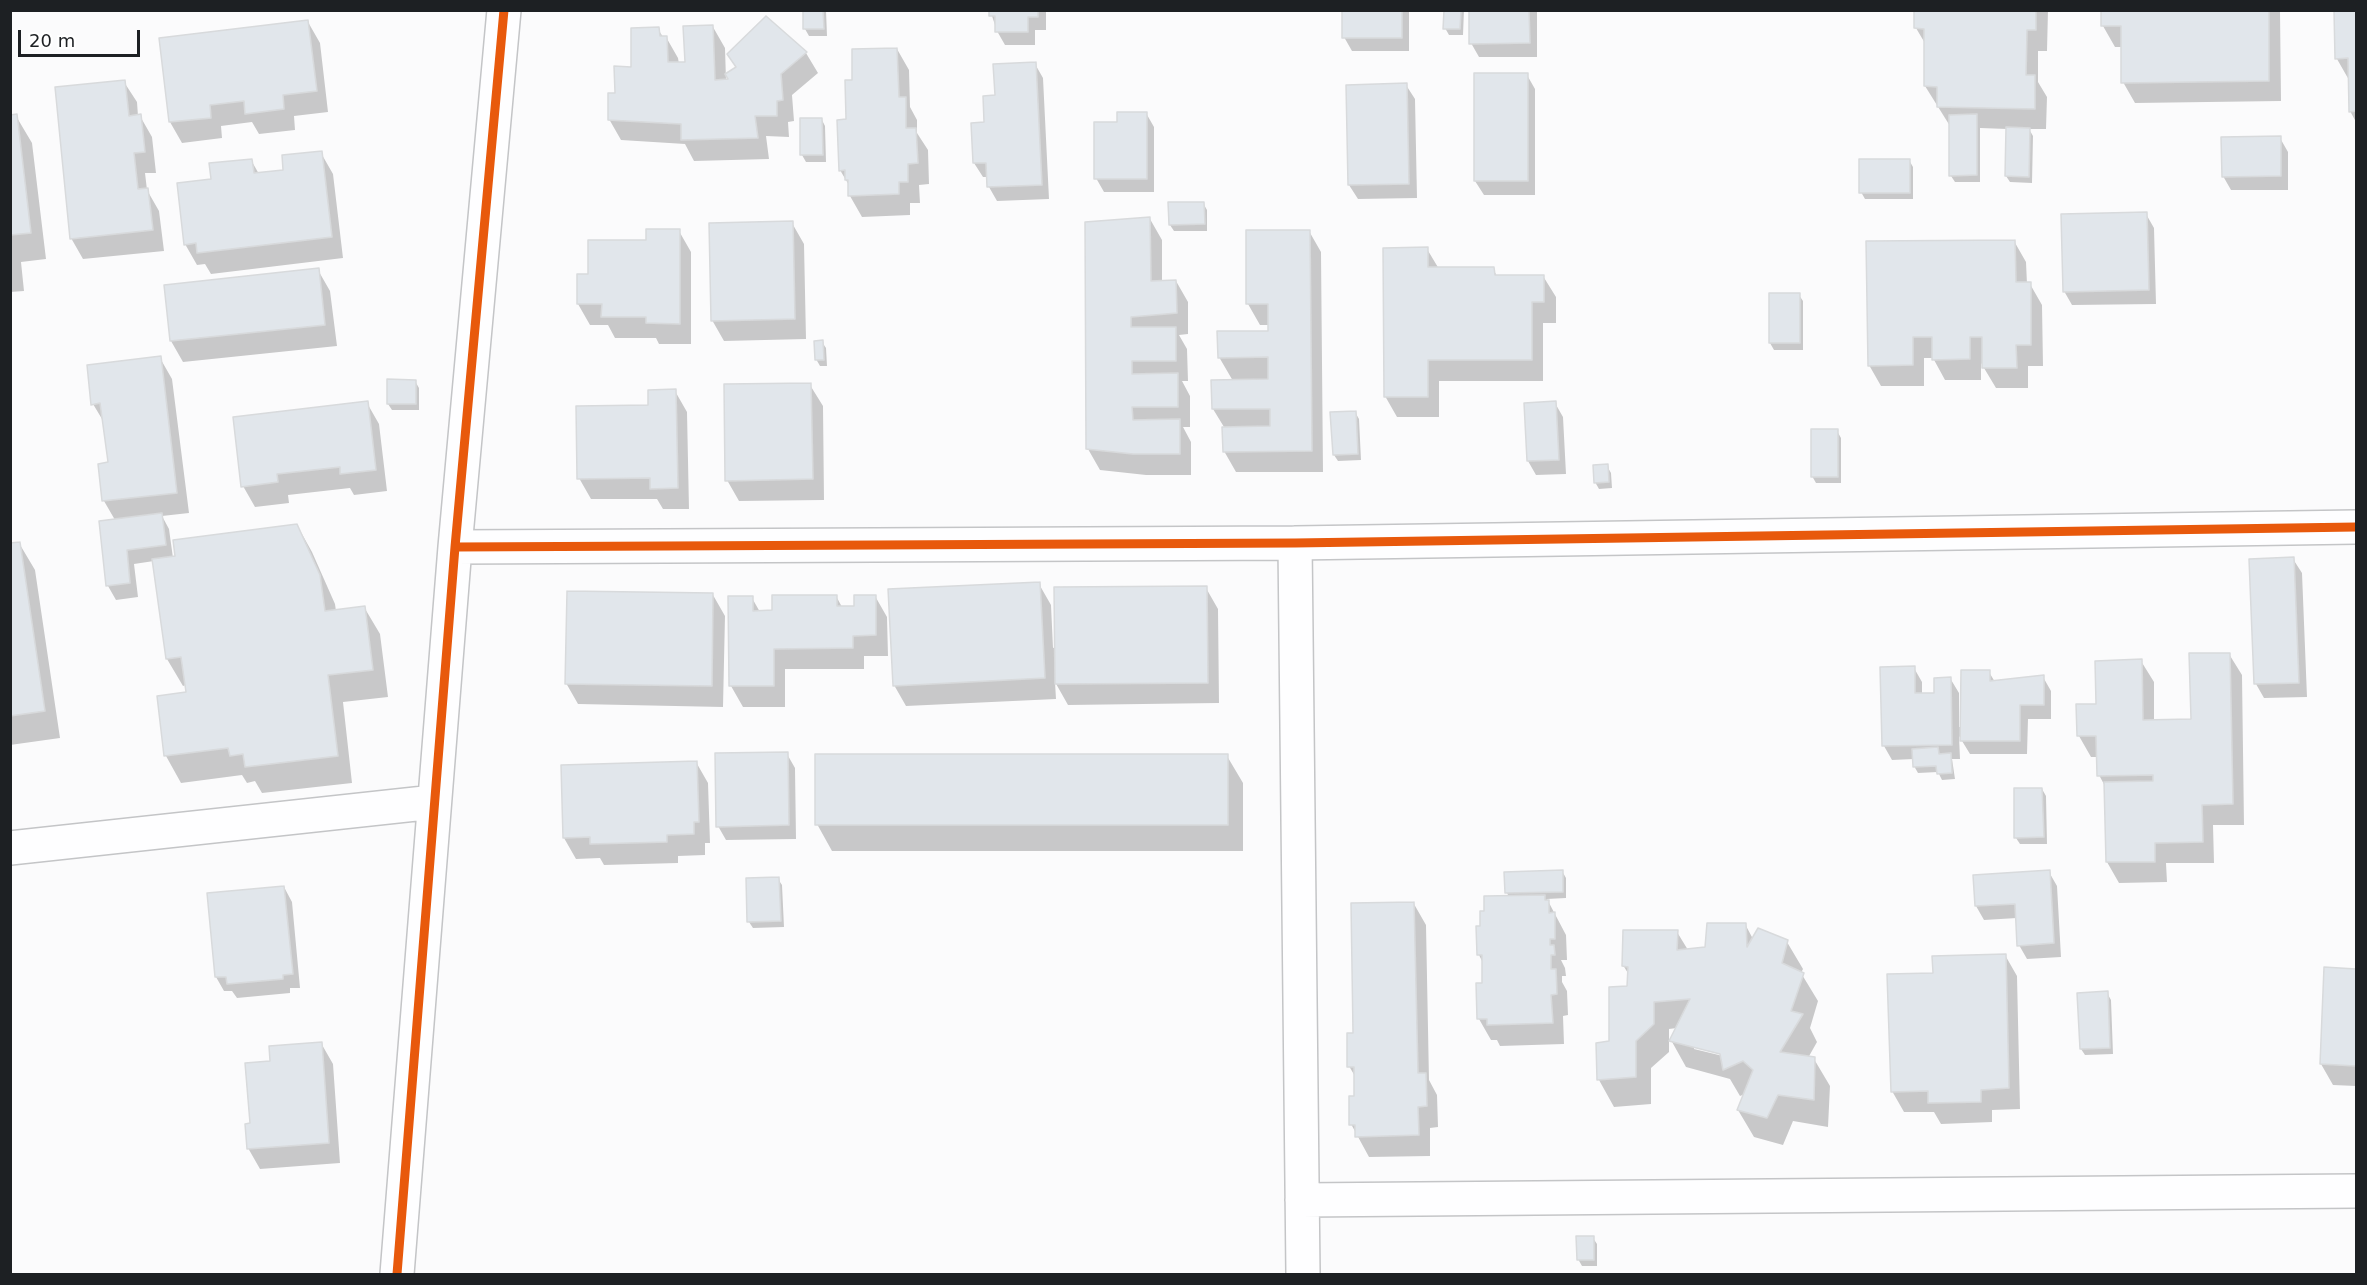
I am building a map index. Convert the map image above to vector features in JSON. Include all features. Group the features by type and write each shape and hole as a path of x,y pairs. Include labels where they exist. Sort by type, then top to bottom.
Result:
{"street":[{"path":"397,1275 454,547 504,10"},
{"path":"454,547 1294,543 2356,528"},
{"path":"1294,543 1303,1275"},
{"path":"10,848 434,802"},
{"path":"1302,1200 2356,1191"}],"building":[{"path":"803,10 823,10 824,29 803,29"},
{"path":"989,10 1038,10 1038,17 1028,17 1028,32 995,32 995,16 989,16"},
{"path":"1342,10 1402,10 1402,38 1342,38"},
{"path":"1444,10 1461,10 1460,29 1443,29"},
{"path":"1469,10 1529,10 1530,43 1469,44"},
{"path":"1914,10 2036,10 2036,30 2027,30 2026,75 2035,75 2035,109 1937,107 1937,87 1924,86 1924,29 1914,28"},
{"path":"2101,10 2269,10 2269,81 2121,83 2121,26 2101,26"},
{"path":"2334,10 2356,10 2356,111 2349,112 2348,58 2335,59"},
{"path":"766,16 807,52 781,74 783,100 777,101 777,116 755,116 758,138 681,140 681,124 608,120 608,93 615,93 614,66 631,67 631,28 659,27 660,36 667,36 668,62 685,62 683,26 713,25 715,80 728,79 725,74 736,67 727,54"},
{"path":"308,20 317,91 283,95 284,109 245,114 244,101 210,105 211,118 169,122 159,38"},
{"path":"897,48 899,97 906,97 906,128 916,128 918,163 908,164 908,182 899,182 899,194 848,196 848,180 845,180 845,170 839,171 837,120 846,119 845,80 852,80 852,49"},
{"path":"1036,62 1042,185 987,187 986,163 973,163 971,123 984,122 983,96 995,95 993,64"},
{"path":"1474,73 1528,73 1528,181 1474,181"},
{"path":"125,80 129,116 141,114 145,152 134,153 138,189 148,188 153,230 70,239 55,87"},
{"path":"1407,83 1409,184 1348,185 1346,85"},
{"path":"1117,112 1147,112 1147,179 1094,179 1094,122 1117,122"},
{"path":"17,114 31,233 10,235 10,115"},
{"path":"1977,114 1977,175 1949,176 1949,115"},
{"path":"800,118 822,118 823,155 800,155"},
{"path":"2006,127 2030,128 2029,177 2005,176"},
{"path":"2281,136 2281,176 2222,177 2221,137"},
{"path":"322,151 332,237 197,253 196,243 184,245 177,183 211,179 209,163 252,159 254,173 283,170 282,155"},
{"path":"1859,159 1910,159 1910,193 1859,193"},
{"path":"1168,202 1204,202 1205,224 1169,225"},
{"path":"2147,212 2149,290 2063,292 2061,214"},
{"path":"1150,217 1151,281 1176,280 1177,313 1131,317 1131,327 1176,327 1176,361 1132,361 1132,374 1178,373 1178,407 1132,407 1133,420 1180,419 1180,454 1133,454 1086,449 1085,222"},
{"path":"793,221 795,319 711,321 709,223"},
{"path":"646,229 680,229 680,324 646,323 646,317 601,317 602,304 577,304 577,274 588,274 588,240 646,240"},
{"path":"1246,230 1310,230 1312,451 1223,452 1222,427 1270,426 1270,409 1212,409 1211,380 1268,379 1268,357 1218,358 1217,331 1268,331 1268,304 1246,304"},
{"path":"2015,240 2016,282 2031,282 2031,345 2016,345 2017,368 1982,368 1982,337 1970,337 1970,359 1932,360 1932,337 1913,337 1913,365 1868,366 1866,241"},
{"path":"1428,247 1428,267 1494,267 1495,275 1544,275 1544,302 1532,302 1532,360 1428,360 1428,397 1384,397 1383,248"},
{"path":"319,268 325,325 170,341 164,285"},
{"path":"1769,293 1800,293 1800,343 1769,343"},
{"path":"823,340 824,360 815,360 814,341"},
{"path":"161,356 177,493 102,501 98,464 108,462 100,403 91,405 87,365"},
{"path":"387,379 416,380 416,404 387,404"},
{"path":"811,383 813,479 725,481 724,384"},
{"path":"676,389 678,488 650,489 650,478 577,479 576,406 648,405 648,390"},
{"path":"368,401 376,470 340,474 340,467 277,474 278,482 241,487 233,417"},
{"path":"1556,401 1559,460 1527,461 1524,403"},
{"path":"1356,411 1358,454 1333,455 1330,412"},
{"path":"1811,429 1838,429 1838,477 1811,477"},
{"path":"1608,464 1609,482 1594,483 1593,465"},
{"path":"162,513 166,545 127,550 130,583 106,586 99,521"},
{"path":"297,524 320,575 325,611 365,606 373,670 328,675 338,756 245,767 243,754 230,756 228,748 164,756 157,696 186,692 181,657 166,659 152,559 175,556 173,540"},
{"path":"20,542 45,711 10,716 10,543"},
{"path":"2294,557 2299,683 2254,684 2249,559"},
{"path":"1040,582 1045,678 893,686 888,589"},
{"path":"1207,586 1208,683 1055,684 1054,587"},
{"path":"567,591 713,593 712,686 565,684"},
{"path":"772,595 837,595 837,606 854,606 854,595 876,595 876,635 853,636 853,648 774,649 774,686 729,686 728,596 753,596 753,611 772,610"},
{"path":"2189,653 2230,653 2233,804 2202,805 2203,842 2155,843 2155,862 2106,862 2104,782 2153,781 2153,775 2097,776 2096,736 2077,736 2076,704 2096,704 2095,661 2142,659 2143,720 2191,719"},
{"path":"1915,666 1915,693 1934,693 1934,678 1951,677 1952,745 1882,746 1880,667"},
{"path":"1961,670 1990,670 1990,681 2044,675 2044,705 2020,705 2020,741 1960,741"},
{"path":"1938,747 1939,754 1951,753 1952,773 1937,774 1936,766 1913,767 1912,749"},
{"path":"788,752 789,825 716,827 715,753"},
{"path":"815,754 1228,754 1228,825 815,825"},
{"path":"697,761 699,822 694,822 694,834 667,835 667,842 590,844 590,837 563,838 561,765"},
{"path":"2014,788 2042,788 2044,837 2014,838"},
{"path":"1563,870 1563,892 1505,893 1504,872"},
{"path":"2050,870 2054,943 2017,946 2015,904 1975,906 1973,875"},
{"path":"779,877 781,921 747,922 746,878"},
{"path":"284,886 293,974 283,975 283,979 227,984 226,977 215,977 207,893"},
{"path":"1545,895 1545,900 1549,900 1549,913 1555,912 1555,939 1550,939 1550,945 1554,945 1555,955 1551,955 1551,969 1556,969 1557,994 1551,995 1553,1023 1487,1025 1487,1019 1477,1019 1476,983 1482,983 1482,955 1477,955 1476,926 1480,926 1480,911 1484,911 1484,896"},
{"path":"1414,902 1418,1073 1426,1073 1427,1106 1418,1107 1419,1135 1355,1137 1355,1125 1349,1125 1349,1096 1354,1096 1354,1067 1347,1067 1347,1033 1353,1033 1351,903"},
{"path":"1707,923 1746,923 1747,947 1758,928 1788,940 1782,963 1804,973 1791,1011 1803,1014 1780,1052 1815,1057 1814,1100 1778,1095 1767,1118 1737,1110 1753,1070 1743,1061 1723,1070 1720,1054 1669,1041 1690,999 1654,1002 1654,1024 1636,1041 1636,1077 1597,1080 1596,1043 1609,1041 1609,987 1627,986 1628,967 1622,966 1623,930 1678,930 1677,950 1705,947"},
{"path":"2006,954 2009,1088 1981,1090 1981,1102 1928,1103 1928,1091 1891,1092 1887,974 1933,973 1932,956"},
{"path":"2324,967 2356,969 2356,1066 2320,1064"},
{"path":"2108,991 2110,1048 2080,1049 2077,993"},
{"path":"322,1042 329,1143 247,1149 245,1124 250,1123 245,1063 270,1061 269,1046"},
{"path":"1576,1236 1594,1236 1594,1260 1577,1260"}],"cycle path":[{"path":"397,1274 455,547 504,10"},
{"path":"455,547 1295,543 2356,527"}]}
